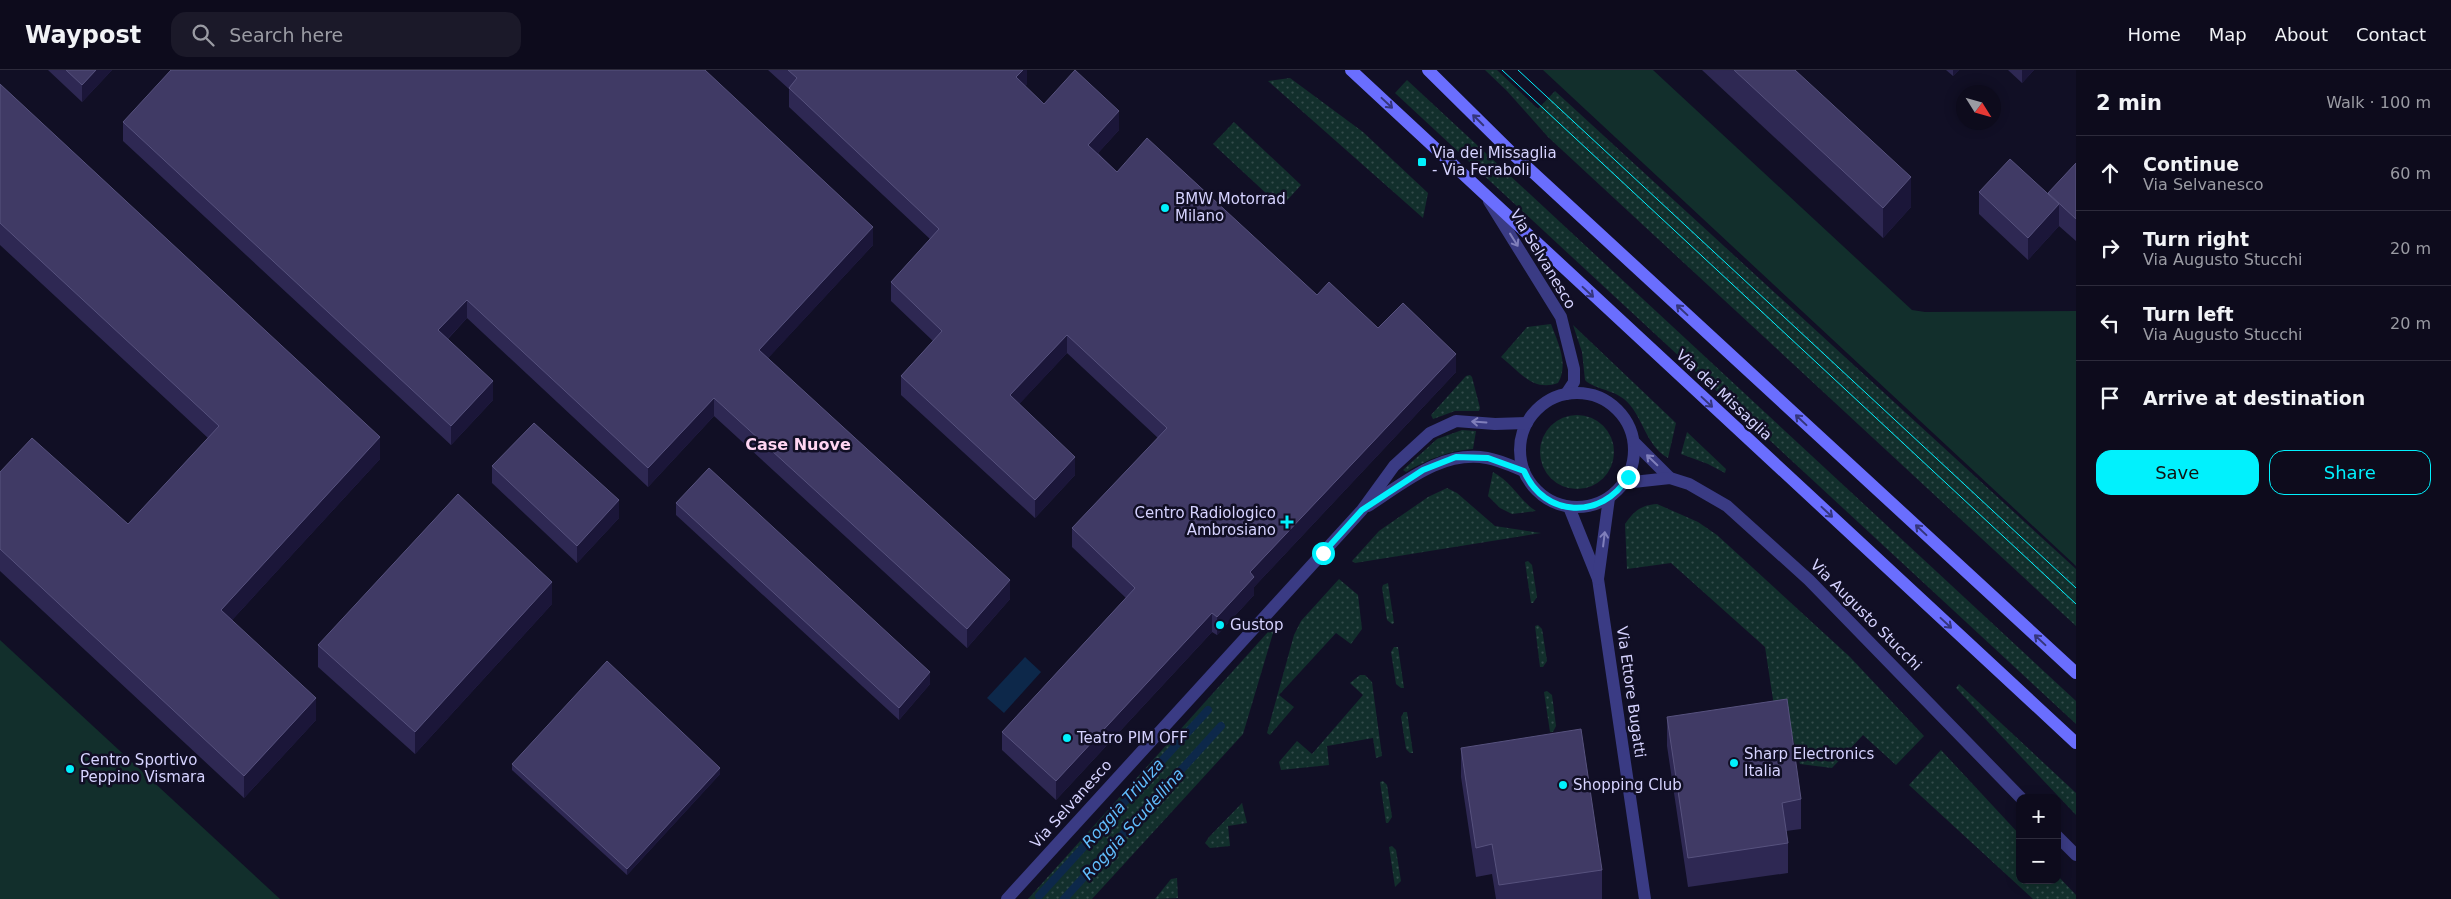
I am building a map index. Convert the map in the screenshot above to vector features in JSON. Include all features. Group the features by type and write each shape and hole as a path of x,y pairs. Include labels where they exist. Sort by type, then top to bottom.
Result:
{"main road":[{"name":"Via dei Missaglia","path":"1351,70 2076,743"},
{"path":"1428,70 1520,161 2076,673"}],"street":[{"name":"Via Selvanesco","path":"1488,199 1561,318 1574,369 1574,382 1566,394"},
{"name":"Via Augusto Stucchi","path":"1580,393 1594,396 1613,406 1627,422 1634,442 1633,463 1624,483 1609,498 1590,506 1568,507 1542,496 1530,484 1520,457 1520,443 1527,422 1546,402 1566,394 1580,393"},
{"name":"Via Selvanesco","path":"1007,899 1362,510 1394,466 1430,433 1456,421 1495,424 1527,422"},
{"name":"Via Augusto Stucchi","path":"1634,442 1670,478"},
{"name":"Via Selvanesco","path":"1362,510 1423,470 1456,457 1488,458 1524,471"},
{"name":"Via Augusto Stucchi","path":"1624,483 1670,478 1689,484 1727,506 1810,580 2017,794"},
{"name":"Via Ettore Bugatti","path":"1598,579 1609,498"},
{"name":"Via Ettore Bugatti","path":"1568,507 1598,579 1645,899"},
{"path":"2060,839 2076,855"}],"green space":[{"path":"1485,70 1497,70 1538,109 1555,91 2076,569 2076,626 1548,137 1507,91"},
{"path":"1543,70 1653,70 1912,310 1925,312 2076,311 2076,566"},
{"path":"1290,78 1363,132 1428,193 1423,218 1268,81"},
{"path":"1407,80 2076,701 2076,724 1395,93"},
{"path":"1234,122 1301,185 1281,207 1213,144"},
{"path":"1551,324 1559,346 1563,368 1558,383 1541,385 1527,379 1501,357 1527,327"},
{"path":"1573,325 1676,423 1668,458 1654,445 1636,413 1624,399 1585,380 1582,352"},
{"path":"1470,375 1480,408 1479,411 1455,411 1433,419 1431,415 1466,376"},
{"path":"1570,415 1584,415 1598,421 1608,431 1614,445 1614,459 1608,473 1598,483 1584,489 1570,489 1556,483 1546,473 1540,459 1540,445 1546,431 1556,421"},
{"path":"1462,430 1476,431 1473,449 1446,454 1406,472 1403,470 1437,439"},
{"path":"1687,432 1726,469 1725,473 1708,464 1681,454"},
{"path":"1493,472 1506,481 1536,511 1512,514 1500,508 1488,496"},
{"path":"1447,488 1457,493 1495,526 1541,533 1355,563 1352,561 1379,531 1428,497"},
{"path":"1657,504 1698,522 1717,535 1850,657 1924,736 1896,765 1863,735 1832,768 1800,764 1789,724 1777,726 1765,647 1671,563 1627,569 1625,524 1638,510"},
{"path":"1528,561 1532,565 1537,597 1533,603 1531,603 1525,562"},
{"path":"1339,579 1358,595 1362,629 1351,644 1336,633 1279,695 1294,707 1270,735 1267,733 1294,635 1301,621"},
{"path":"1388,583 1394,623 1392,624 1387,620 1382,588 1383,585"},
{"path":"1276,623 1243,734 1092,899 1028,899"},
{"path":"1538,625 1542,629 1547,661 1543,667 1540,667 1535,626"},
{"name":"Centro Sportivo Peppino Vismara","path":"0,640 280,899 0,899"},
{"path":"1394,647 1398,647 1404,688 1396,684 1391,652"},
{"path":"1360,675 1365,675 1372,682 1382,756 1376,758 1373,738 1327,746 1329,765 1281,770 1279,762 1297,741 1312,754 1363,695 1350,683"},
{"path":"1959,684 2076,793 2076,815 2061,799 2061,794 2056,794 1956,688"},
{"path":"1547,691 1552,695 1556,726 1553,732 1550,732 1544,692"},
{"path":"1404,712 1407,712 1413,753 1406,749 1401,717"},
{"path":"1941,750 2016,831 2016,883 1909,785"},
{"path":"1383,781 1387,785 1392,817 1388,823 1386,823 1380,782"},
{"path":"1242,803 1247,823 1228,826 1230,846 1210,848 1205,843 1209,837"},
{"path":"1392,846 1396,850 1401,881 1395,887 1389,847"},
{"path":"1177,878 1178,898 1155,899 1171,879"},
{"path":"2061,879 2076,895 2076,899 2033,899 2017,884 2061,884"}],"water":[{"path":"1025,657 1041,672 1004,713 987,698"}],"building":[{"path":"66,70 96,70 82,85"},
{"path":"171,70 705,70 873,227 759,350 1010,580 967,629 714,398 648,468 467,300 438,330 493,381 451,426 123,122"},
{"path":"788,70 1023,70 1016,77 1044,104 1075,70 1119,111 1088,145 1117,172 1147,138 1317,295 1329,282 1378,328 1403,303 1456,354 1250,572 1254,577 1217,617 1212,613 1056,781 1002,732 1135,588 1072,528 1167,428 1067,335 1010,395 1075,457 1035,500 901,376 942,331 891,282 939,229 789,88 797,78"},
{"path":"1734,70 1795,70 1911,177 1883,208"},
{"path":"0,84 380,437 221,610 316,698 244,776 0,549 0,472 32,438 128,524 219,426 0,223"},
{"path":"2010,159 2059,204 2028,238 1979,192"},
{"path":"2076,163 2076,219 2048,193"},
{"path":"534,423 619,500 577,546 492,466"},
{"path":"709,468 930,672 899,708 676,503"},
{"path":"458,494 552,582 415,732 318,645"},
{"path":"607,661 720,768 627,869 512,764"},
{"path":"1787,699 1801,799 1782,803 1788,843 1688,858 1667,717"},
{"path":"1581,729 1602,870 1499,885 1492,844 1476,848 1461,748"}],"waterway":[{"name":"Roggia Triulza","path":"1039,896 1208,710"},
{"name":"Roggia Scudellina","path":"1064,899 1221,726"}],"tram line":[{"path":"1502,70 2076,604"},
{"path":"1518,70 2076,588"}],"place":[{"name":"Via dei Missaglia - Via Feraboli","path":"1422,162"},
{"name":"BMW Motorrad Milano","path":"1165,208"},
{"name":"Centro Radiologico Ambrosiano","path":"1287,522"},
{"name":"Gustop","path":"1220,625"},
{"name":"Teatro PIM OFF","path":"1067,738"},
{"name":"Sharp Electronics Italia","path":"1734,763"},
{"name":"Centro Sportivo Peppino Vismara","path":"70,769"},
{"name":"Shopping Club","path":"1563,785"}],"district":[{"name":"Case Nuove","path":"798,444"}],"route":[{"path":"1323,553 1362,510 1423,470 1456,457 1488,458 1524,471 1530,484 1542,496 1568,507 1583,508 1603,502 1615,494 1628,477"}]}
